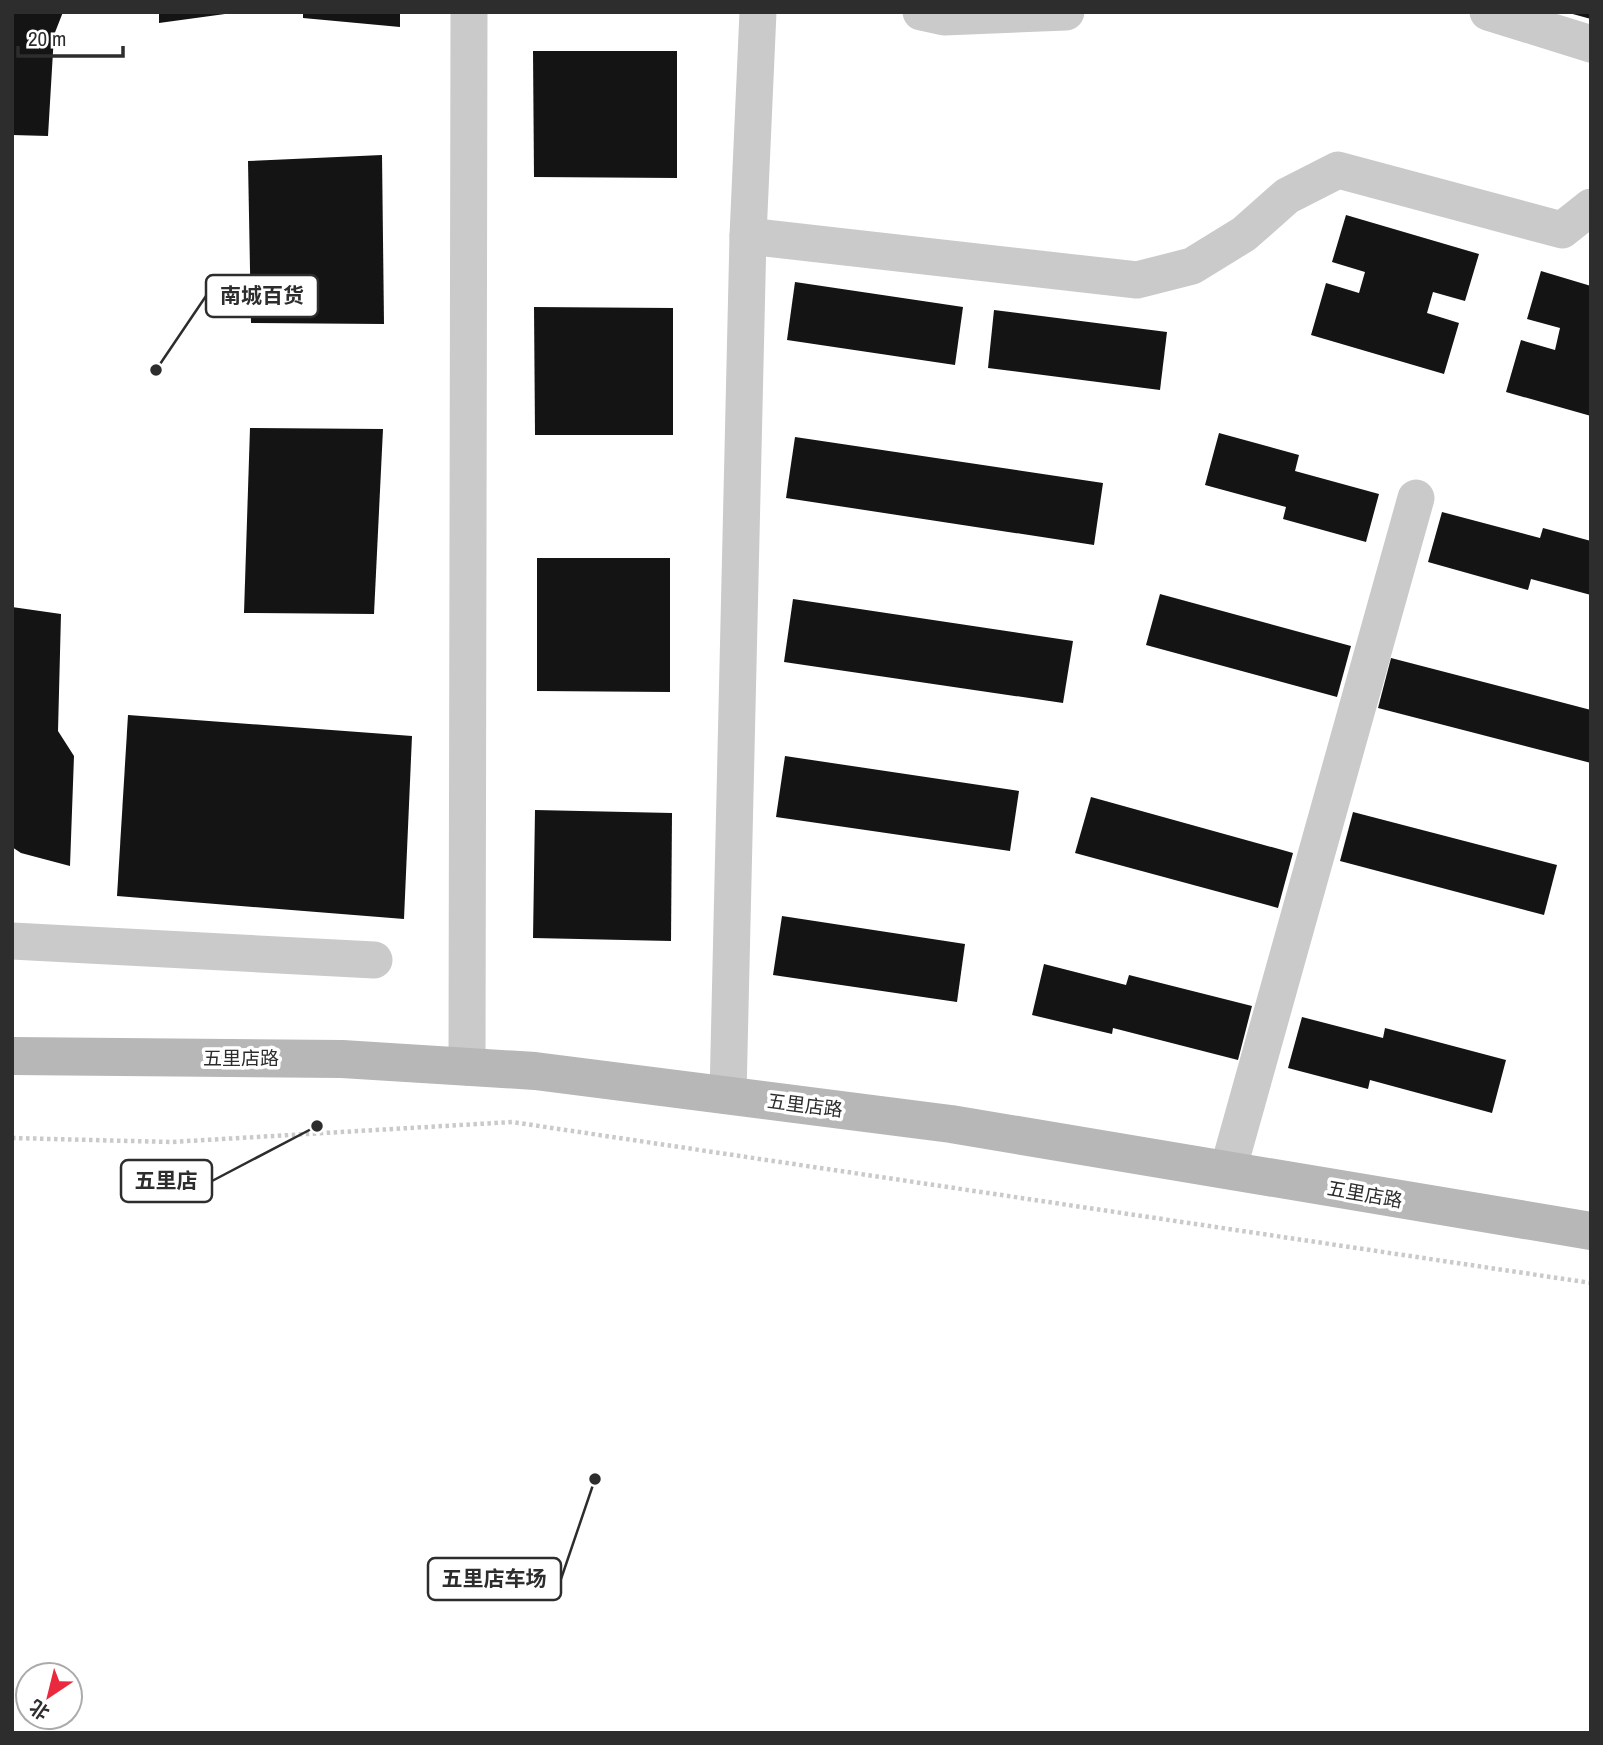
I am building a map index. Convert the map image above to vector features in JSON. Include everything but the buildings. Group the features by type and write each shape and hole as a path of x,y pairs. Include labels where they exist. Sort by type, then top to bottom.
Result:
{"main road":[{"name":"五里店路","path":"12,1056 342,1059 535,1071 951,1124 1591,1231"}],"street":[{"path":"467,1067 469,12"},
{"path":"728,1095 748,236 758,12"},
{"path":"936,14 1066,12"},
{"path":"1488,12 1591,44"},
{"path":"748,236 1137,280 1192,266 1244,234 1287,196 1338,170 1562,230 1591,207"},
{"path":"1228,1170 1416,498"},
{"path":"12,941 374,960"}],"path":[{"path":"12,1138 171,1142 512,1122 1591,1283"}],"place":[{"name":"南城百货","path":"156,370"},
{"name":"五里店","path":"317,1126"},
{"name":"五里店车场","path":"595,1479"}]}
